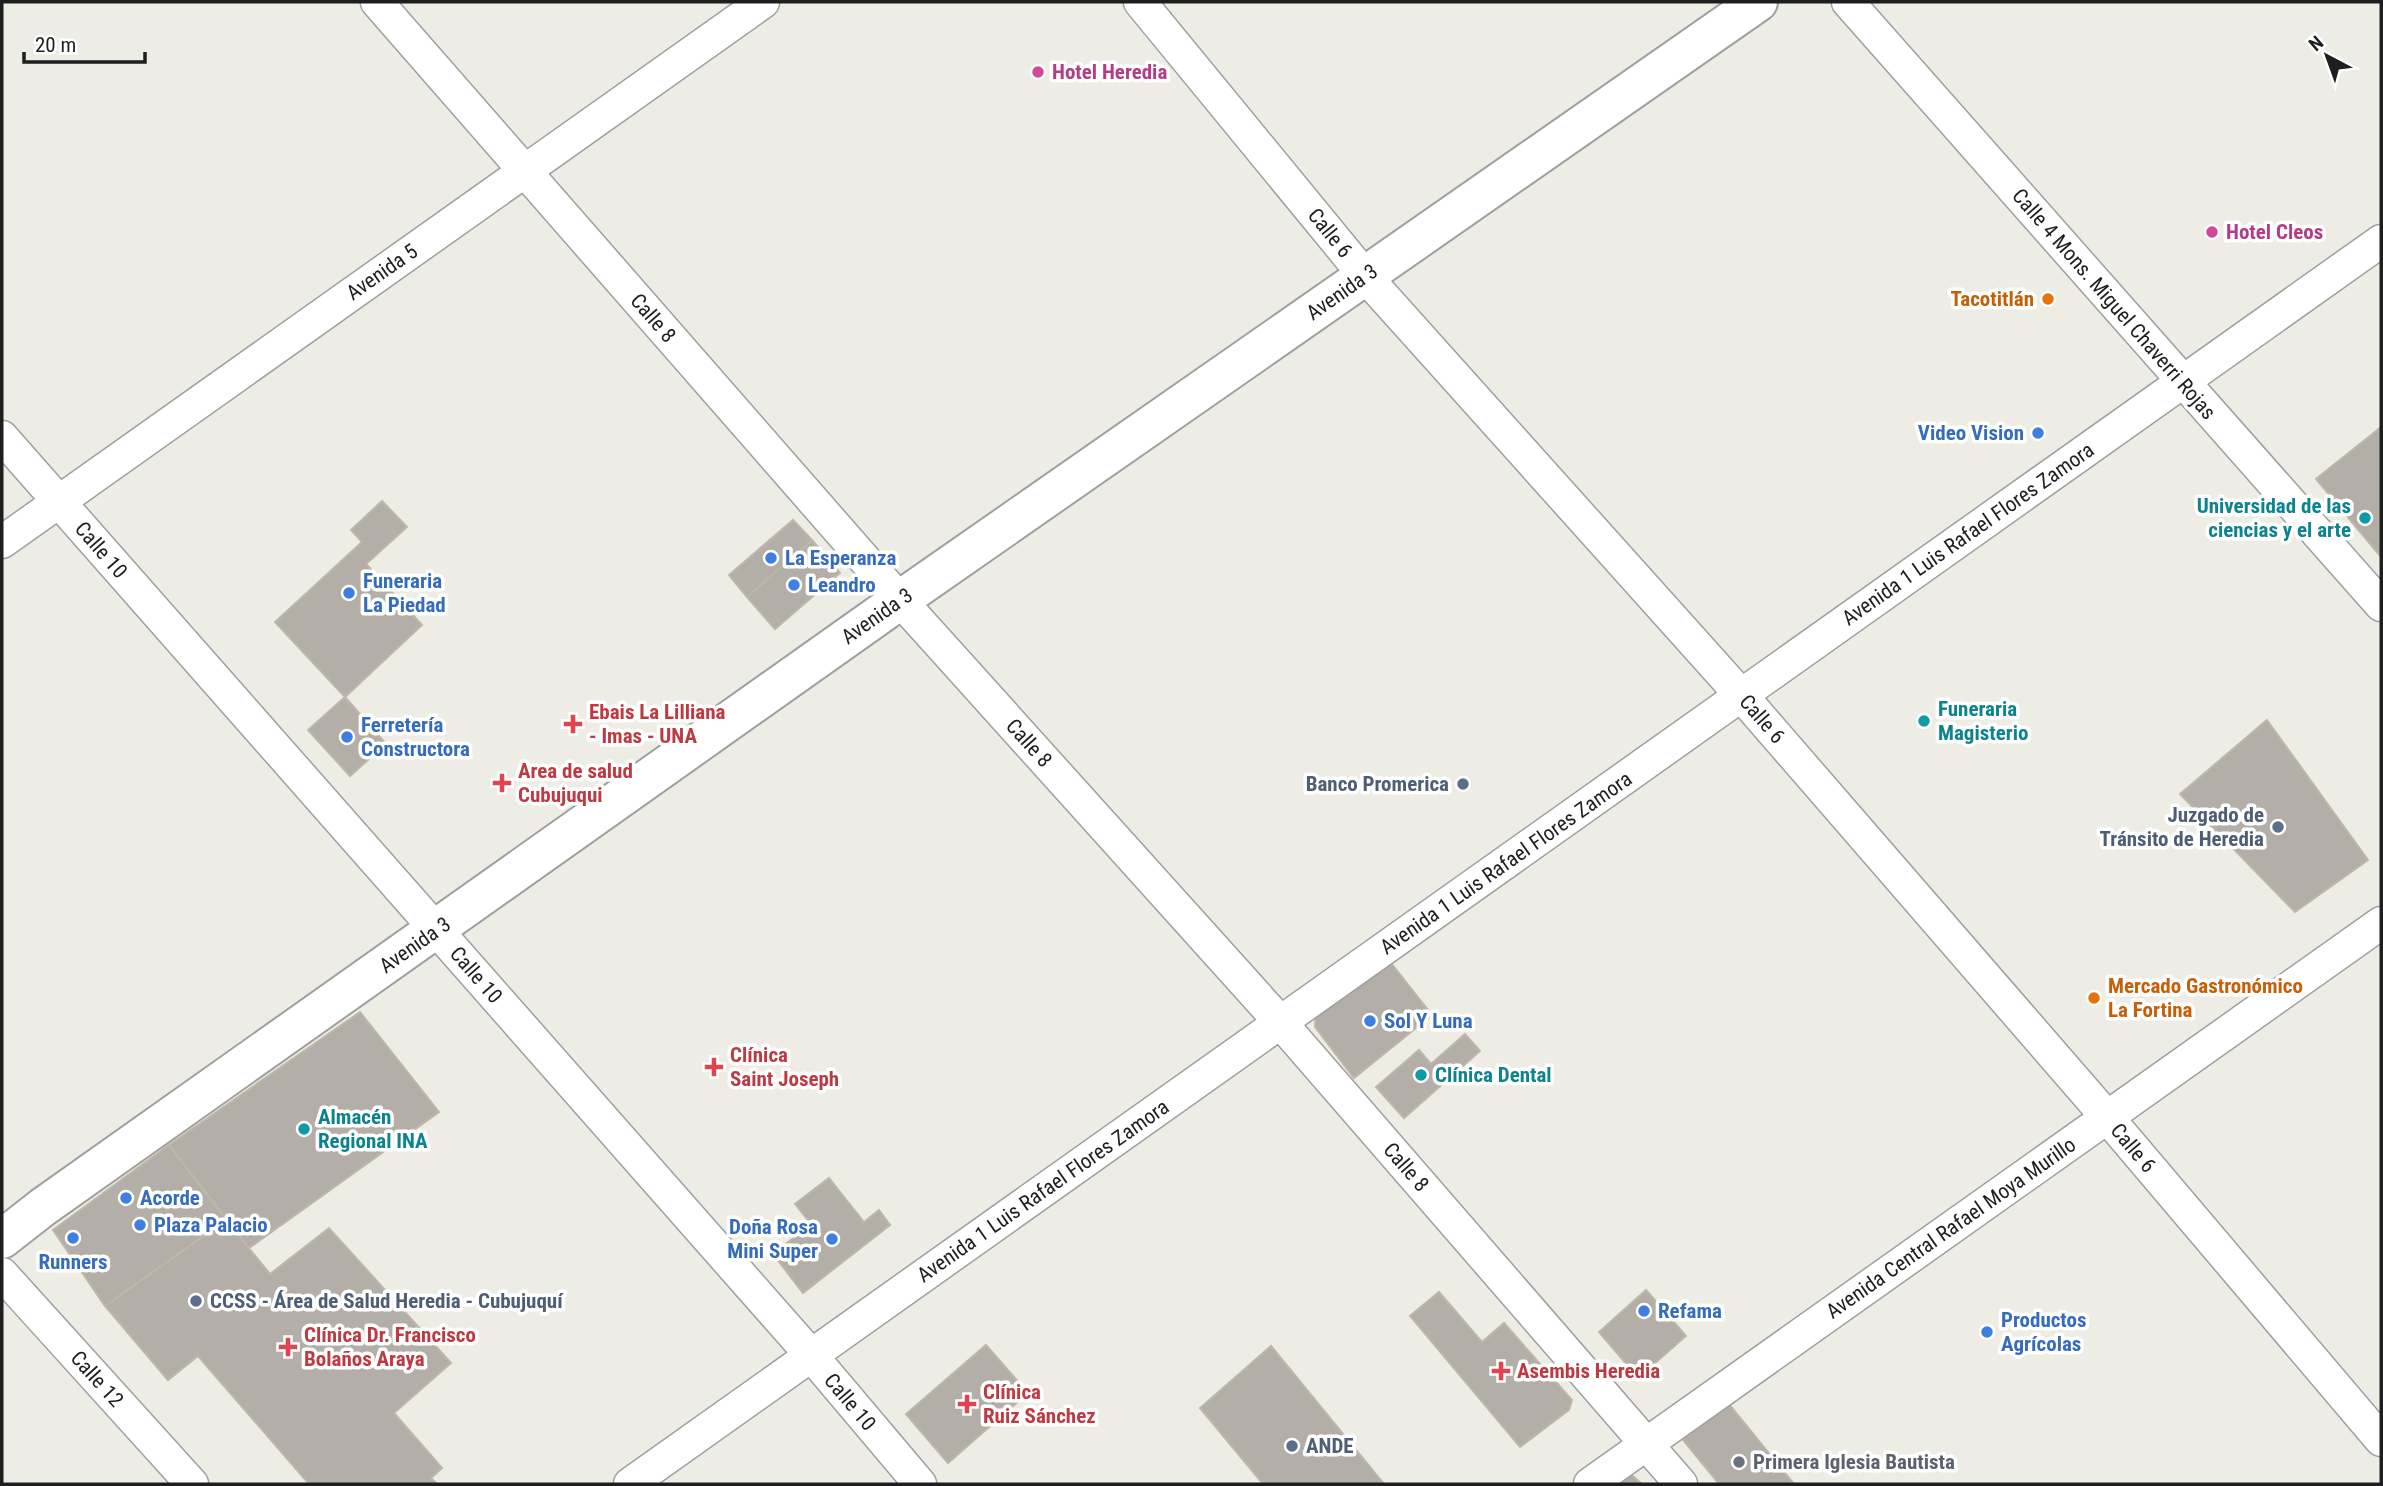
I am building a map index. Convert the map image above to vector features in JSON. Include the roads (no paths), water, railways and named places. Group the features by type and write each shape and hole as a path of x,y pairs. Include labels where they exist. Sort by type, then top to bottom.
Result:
{"street":[{"name":"Calle 8","path":"377,2 900,600 1281,1023 1681,1484"},
{"name":"Avenida 5","path":"2,542 763,2"},
{"name":"Calle 6","path":"1140,2 1365,276 1741,695 2107,1117 2381,1440"},
{"name":"Avenida 3","path":"2,1239 43,1207 900,600 1758,2"},
{"name":"Calle 4 Mons. Miguel Chaverri Rojas","path":"1848,2 2381,605"},
{"name":"Avenida 1 Luis Rafael Flores Zamora","path":"630,1484 2381,241"},
{"name":"Calle 10","path":"2,437 811,1356 920,1484"},
{"name":"Avenida Central Rafael Moya Murillo","path":"1590,1484 2381,923"},
{"name":"Calle 12","path":"2,1274 192,1484"}],"place":[{"name":"Hotel Heredia","path":"1038,72"},
{"name":"Hotel Cleos","path":"2212,232"},
{"name":"Tacotitlán","path":"2048,299"},
{"name":"Video Vision","path":"2038,433"},
{"name":"Universidad de las ciencias y el arte","path":"2365,518"},
{"name":"La Esperanza","path":"771,558"},
{"name":"Leandro","path":"794,585"},
{"name":"Funeraria La Piedad","path":"349,593"},
{"name":"Funeraria Magisterio","path":"1924,721"},
{"name":"Ebais La Lilliana - Imas - UNA","path":"573,724"},
{"name":"Ferretería Constructora","path":"347,737"},
{"name":"Area de salud Cubujuqui","path":"502,783"},
{"name":"Banco Promerica","path":"1463,784"},
{"name":"Juzgado de Tránsito de Heredia","path":"2278,827"},
{"name":"Mercado Gastronómico La Fortina","path":"2094,998"},
{"name":"Sol Y Luna","path":"1370,1021"},
{"name":"Clínica Saint Joseph","path":"714,1067"},
{"name":"Clínica Dental","path":"1421,1075"},
{"name":"Almacén Regional INA","path":"304,1129"},
{"name":"Acorde","path":"126,1198"},
{"name":"Plaza Palacio","path":"140,1225"},
{"name":"Runners","path":"73,1238"},
{"name":"Doña Rosa Mini Super","path":"832,1239"},
{"name":"CCSS - Área de Salud Heredia - Cubujuquí","path":"196,1301"},
{"name":"Refama","path":"1644,1311"},
{"name":"Productos Agrícolas","path":"1987,1332"},
{"name":"Clínica Dr. Francisco Bolaños Araya","path":"288,1347"},
{"name":"Asembis Heredia","path":"1501,1371"},
{"name":"Clínica Ruiz Sánchez","path":"967,1404"},
{"name":"ANDE","path":"1292,1446"},
{"name":"Primera Iglesia Bautista","path":"1739,1462"}]}
